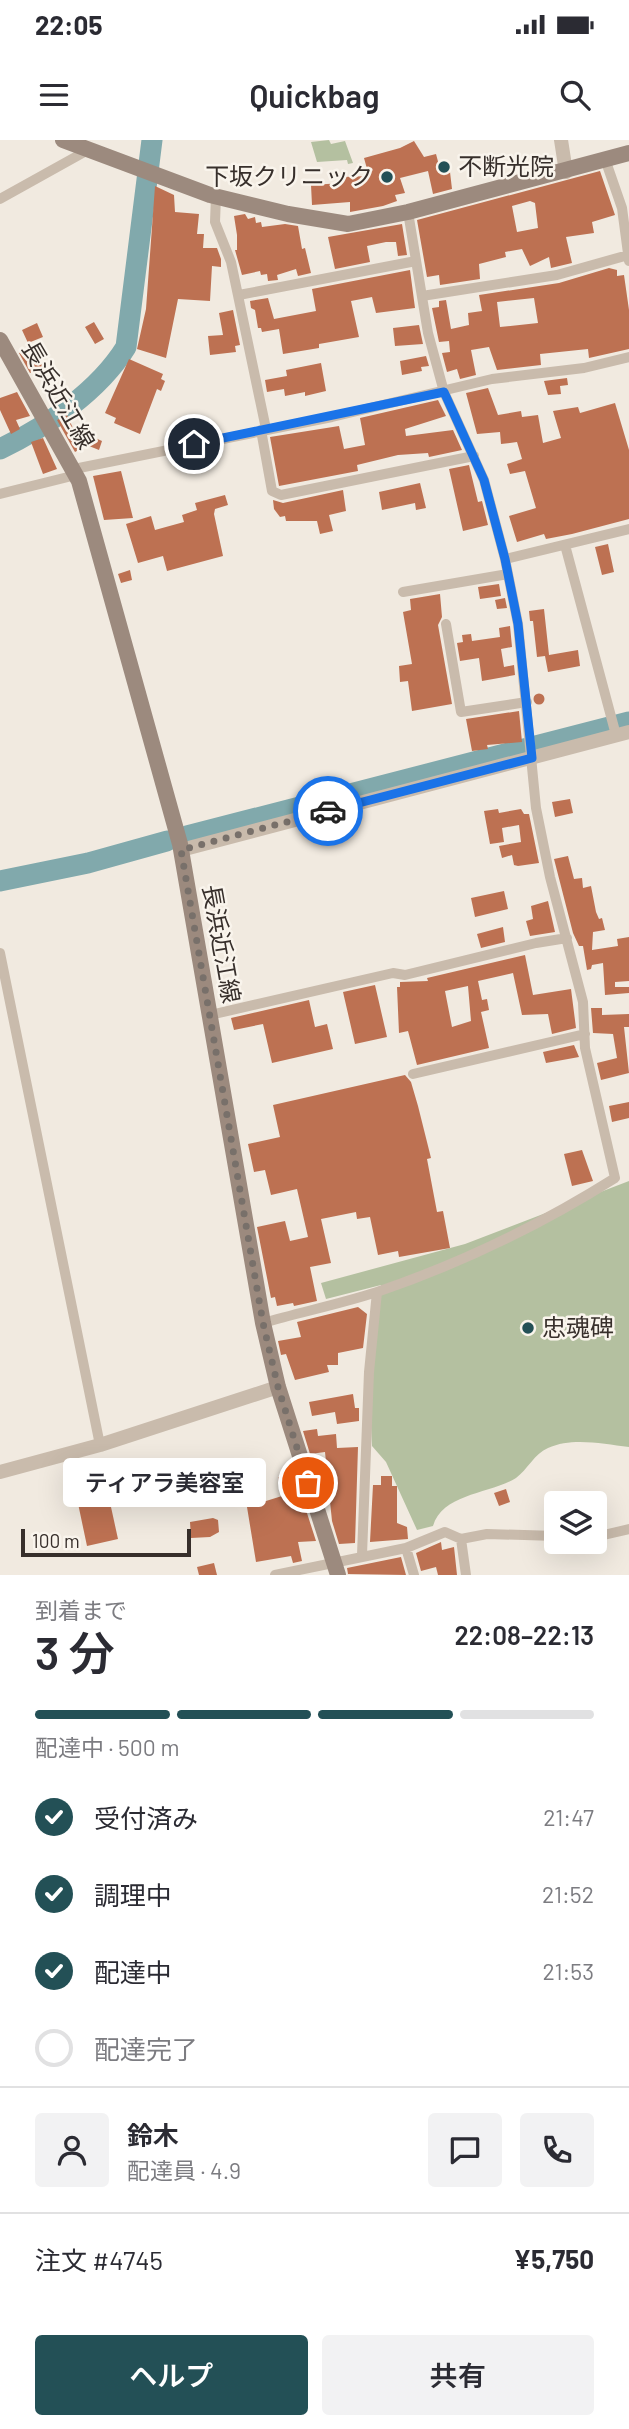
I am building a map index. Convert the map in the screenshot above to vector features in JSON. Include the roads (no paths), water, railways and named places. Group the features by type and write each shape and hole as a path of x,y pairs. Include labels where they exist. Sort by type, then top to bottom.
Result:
{"main road":[{"path":"63,140 147,173 216,196 288,214 348,224 408,212 566,172 629,153"},
{"name":"長浜近江線","path":"0,340 75,472 181,850 263,1323 278,1387 335,1568"}],"street":[{"path":"561,140 566,172"},
{"path":"0,200 88,150"},
{"path":"422,296 557,275 628,258 622,208 605,159"},
{"path":"216,196 215,222 231,262 239,295 272,491 281,495 474,456"},
{"path":"263,1323 377,1292 454,1261 559,1212 615,1178 585,1048 583,1002 536,808 518,624 505,559 484,480 444,392 428,333 408,212"},
{"path":"239,295 416,261"},
{"path":"0,494 75,472 263,429 444,392 492,379 584,369 629,357"},
{"path":"505,559 629,529"},
{"path":"181,850 531,751 618,730 565,545"},
{"path":"403,592 508,574"},
{"path":"446,624 461,712 527,702"},
{"path":"211,1014 393,973 405,975 567,938"},
{"path":"0,953 100,1445"},
{"path":"413,1074 585,1034"},
{"path":"362,1555 369,1372 377,1292"},
{"path":"0,1472 100,1445 278,1387"},
{"path":"607,1534 629,1529"},
{"path":"275,1575 335,1568 362,1555 406,1548 445,1532 461,1539 487,1534 544,1536"},
{"path":"461,1539 466,1575"},
{"path":"406,1548 414,1575"}],"waterway":[{"path":"0,449 53,419 70,406 101,378 126,347 152,140"},
{"path":"187,836 629,722"},
{"path":"0,881 88,863 167,841"}],"place":[{"name":"不断光院","path":"444,167"},
{"name":"下坂クリニック","path":"387,177"},
{"name":"忠魂碑","path":"528,1328"},
{"name":"ティアラ美容室","path":"308,1483"}]}
